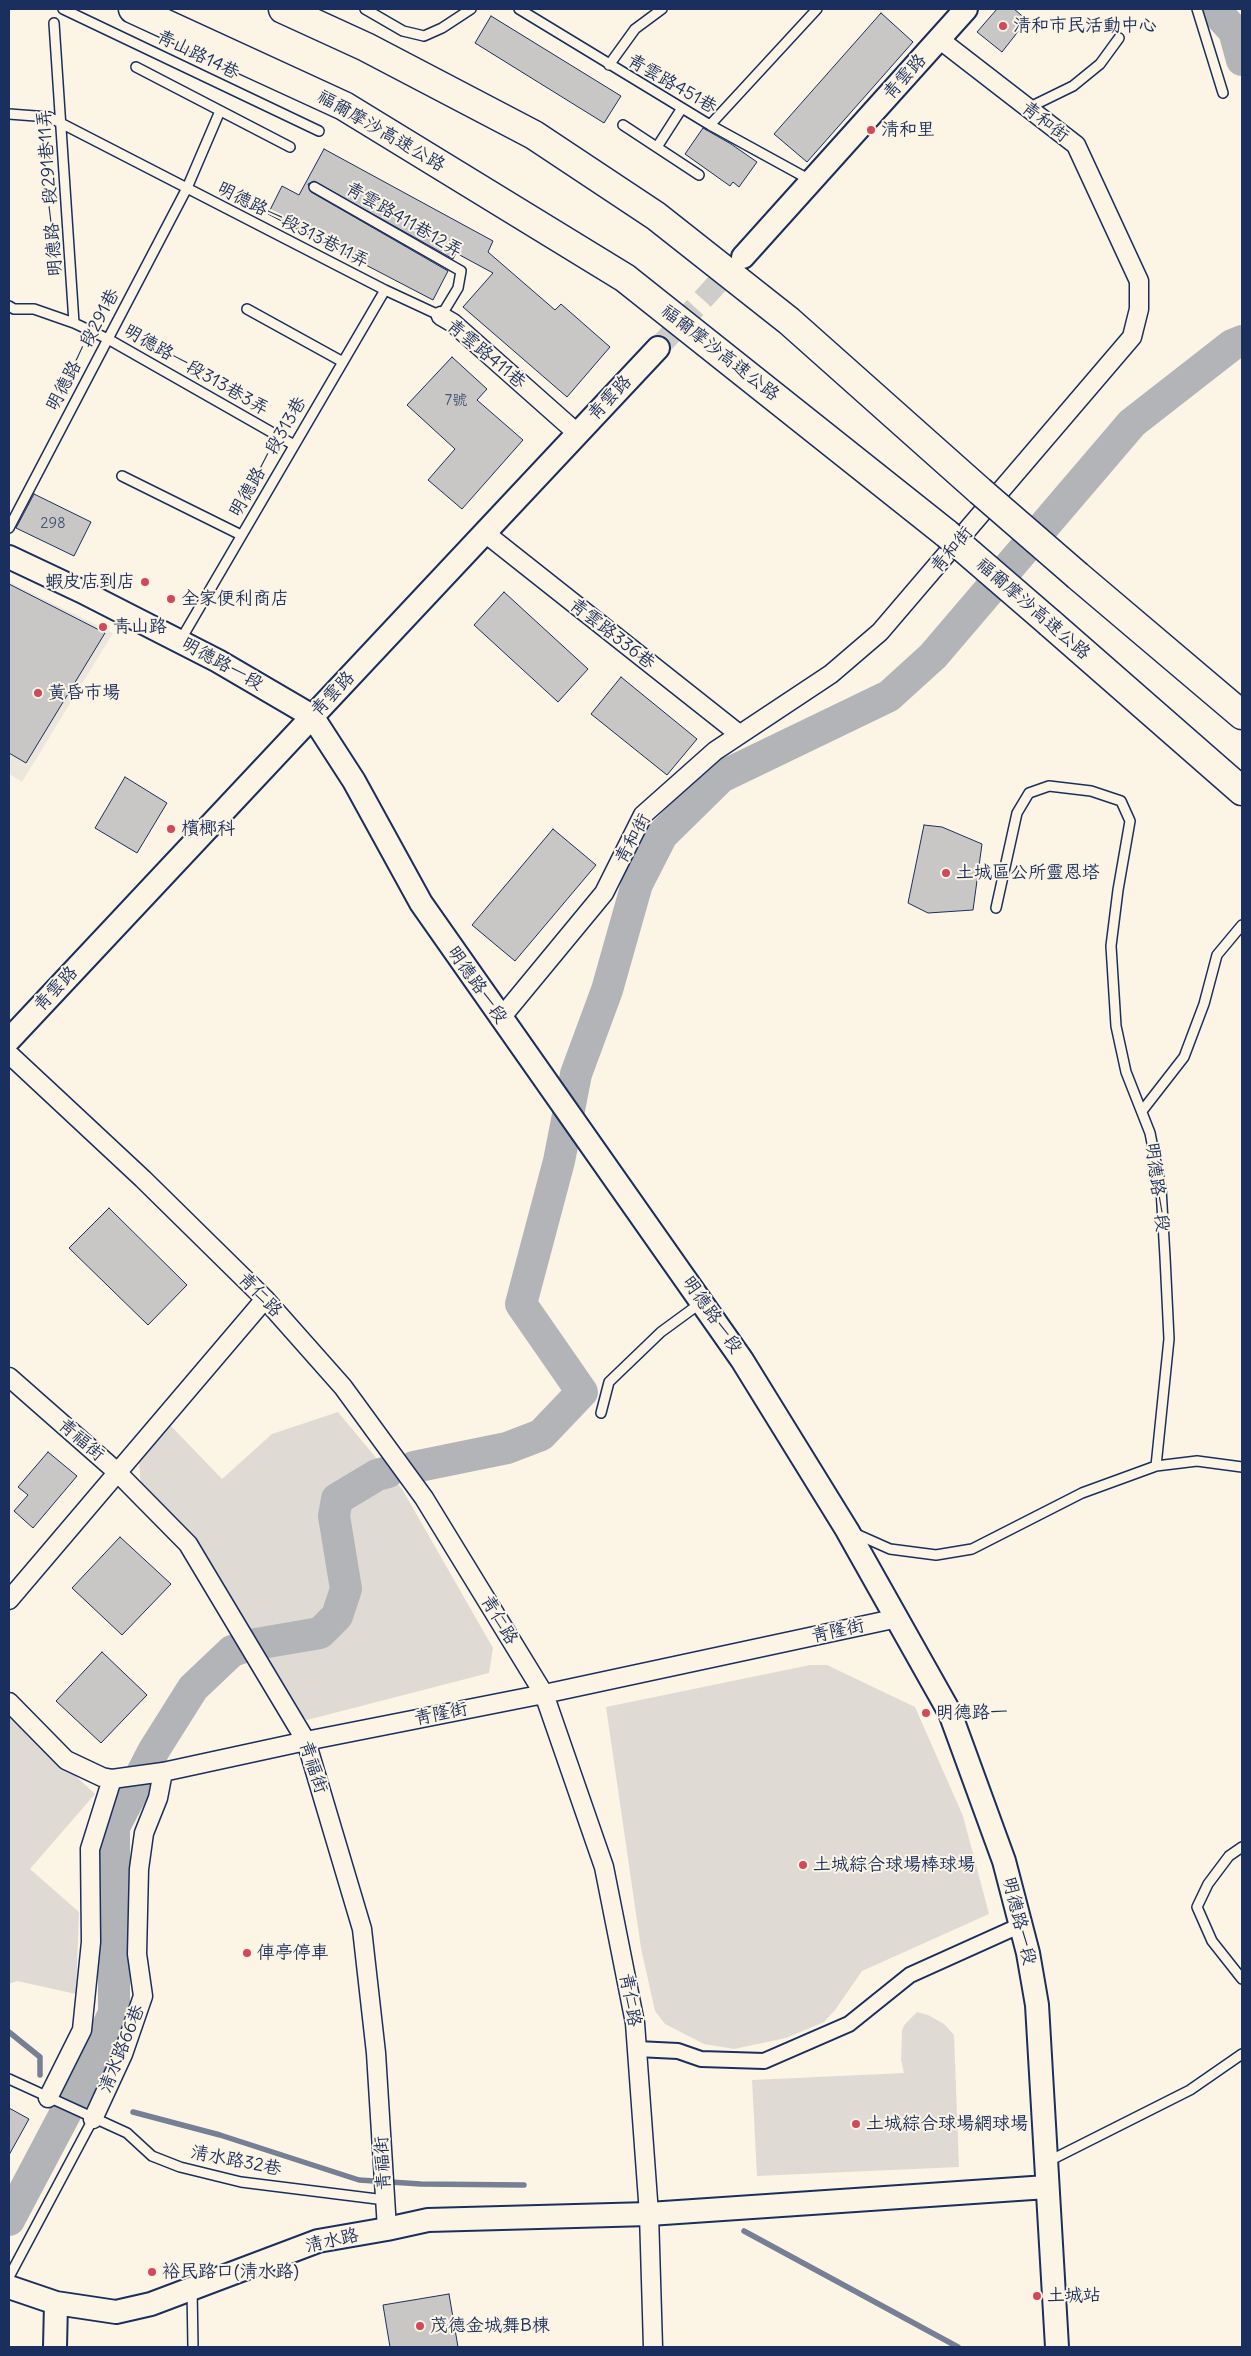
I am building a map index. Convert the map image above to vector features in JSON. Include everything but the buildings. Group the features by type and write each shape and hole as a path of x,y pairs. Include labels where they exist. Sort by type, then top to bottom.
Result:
{"highway":[{"name":"福爾摩沙高速公路","path":"132,9 344,106 625,278 947,534 1242,792"},
{"path":"283,9 366,47 534,136 656,216 789,321 980,491 1242,715"}],"street":[{"name":"青雲路","path":"742,257 813,181 966,9"},
{"name":"青和街","path":"500,1019 604,893 643,815 715,751 831,674 880,632 1132,337 1139,308 1139,280 1076,145 939,39"},
{"name":"青雲路411巷","path":"441,316 453,323 577,433"},
{"name":"青雲路","path":"9,1040 658,348"},
{"name":"青雲路336巷","path":"485,533 738,734"},
{"name":"明德路一段","path":"9,557 218,660 312,716 354,781 421,903 500,1019 703,1302 742,1360 847,1530 950,1713 1004,1862 1021,1925 1037,2005 1056,2347"},
{"name":"青仁路","path":"9,1054 143,1180 265,1299 344,1387 424,1498 544,1694 604,1867 635,2022 649,2214 653,2347"},
{"path":"9,1600 116,1471 265,1299"},
{"name":"青福街","path":"9,1377 116,1471 188,1544 306,1741 362,1929 376,2053 387,2230"},
{"name":"青隆街","path":"9,1702 66,1760 102,1777 113,1779 162,1772 306,1741 544,1694 898,1618"},
{"name":"清水路66巷","path":"93,2119 123,2054 143,1996 137,1954 139,1869 144,1833 158,1798 162,1772"},
{"path":"48,2098 82,2030 91,1942 90,1849 113,1779"},
{"path":"637,2049 678,2051 701,2059 764,2061 849,2024 910,1975 1021,1925"},
{"name":"清水路","path":"9,2288 56,2303 116,2312 151,2304 318,2241 387,2230 428,2220 649,2214 1047,2187"},
{"path":"55,2347 56,2303"}],"lane":[{"name":"青山路14巷","path":"63,9 319,131"},
{"path":"365,9 403,31 424,36 442,28 471,9"},
{"name":"青雲路451巷","path":"519,9 710,125 813,181"},
{"path":"609,65 635,29 662,9"},
{"path":"710,125 817,9"},
{"path":"1197,9 1223,93"},
{"name":"明德路一段291巷11弄","path":"54,23 74,323"},
{"path":"1027,108 1073,86 1100,64 1119,38"},
{"path":"136,66 290,147"},
{"path":"657,147 682,108"},
{"path":"187,188 220,111"},
{"name":"明德路一段313巷11弄","path":"9,114 49,117 62,123 385,290"},
{"path":"623,125 699,175"},
{"name":"青雲路411巷12弄","path":"314,187 460,271 458,288 441,316"},
{"name":"明德路一段291巷","path":"9,528 187,188"},
{"name":"青雲路411巷","path":"385,290 441,316"},
{"name":"明德路一段313巷","path":"180,641 385,290"},
{"path":"9,306 14,309 34,309 74,323 108,339"},
{"path":"248,309 343,362"},
{"name":"明德路一段313巷3弄","path":"108,339 294,445"},
{"path":"122,476 241,535"},
{"name":"明德路一段","path":"996,908 1017,813 1029,793 1049,786 1091,791 1121,801 1130,821 1111,946 1116,1026 1126,1072 1150,1132 1161,1188 1169,1340 1156,1466"},
{"path":"1142,1112 1184,1057 1204,1004 1217,955 1242,925"},
{"path":"601,1413 609,1382 661,1332 703,1302"},
{"path":"847,1530 890,1549 936,1555 972,1549 1082,1493 1156,1466 1197,1461 1242,1467"},
{"path":"1242,1847 1223,1863 1208,1884 1197,1907 1212,1941 1242,1979"},
{"path":"1046,2163 1190,2090 1242,2054"},
{"path":"9,2079 48,2098"},
{"name":"清水路32巷","path":"48,2098 127,2133 152,2156 180,2167 241,2182 385,2200"},
{"name":"清水路66巷","path":"9,2277 93,2119"},
{"path":"192,2288 193,2347"}],"shaded area":[{"name":"黃昏市場","path":"9,582 113,633 22,782 9,774 9,739 16,739 9,737"},
{"path":"338,1412 402,1489 493,1648 489,1673 307,1720 298,1712 141,1487 139,1461 171,1426 222,1479 272,1434"},
{"name":"土城綜合球場棒球場","path":"810,1665 827,1665 915,1707 963,1816 989,1914 862,1971 835,2010 824,2022 786,2038 734,2049 704,2044 665,2024 655,2011 641,1948 606,1707"},
{"path":"9,1714 95,1794 30,1869 79,1912 76,1994 17,1981 9,1984"},
{"name":"土城綜合球場網球場","path":"917,2012 928,2015 944,2024 954,2035 959,2167 757,2176 752,2080 904,2073 901,2060 902,2030 905,2024"}],"waterway":[{"path":"1214,9 1234,31 1242,60"},
{"path":"414,1467 507,1448 541,1435 582,1392 521,1304 559,1161 576,1074 607,990 637,884 662,835 721,777 889,696 933,656 1132,423 1232,345 1242,341"},
{"path":"9,2220 84,2078 114,2013 114,1827 154,1750 193,1688 232,1651 250,1645 320,1633 337,1616 346,1589 334,1516 337,1499 377,1475 388,1472"},
{"path":"9,2032 40,2057 40,2075"},
{"path":"133,2112 220,2135 359,2180 421,2184 524,2185"},
{"path":"744,2231 958,2347"}],"tunnel":[{"path":"658,348 738,261"}],"place":[{"name":"清和市民活動中心","path":"1003,26"},
{"name":"清和里","path":"871,130"},
{"name":"蝦皮店到店","path":"145,582"},
{"name":"全家便利商店","path":"171,599"},
{"name":"青山路","path":"103,627"},
{"name":"黃昏市場","path":"38,693"},
{"name":"檳榔科","path":"171,829"},
{"name":"土城區公所靈恩塔","path":"946,873"},
{"name":"明德路一","path":"926,1713"},
{"name":"土城綜合球場棒球場","path":"803,1865"},
{"name":"俥亭停車","path":"247,1953"},
{"name":"土城綜合球場網球場","path":"856,2124"},
{"name":"裕民路口(清水路)","path":"152,2272"},
{"name":"土城站","path":"1037,2296"},
{"name":"茂德金城舞B棟","path":"420,2326"}]}
